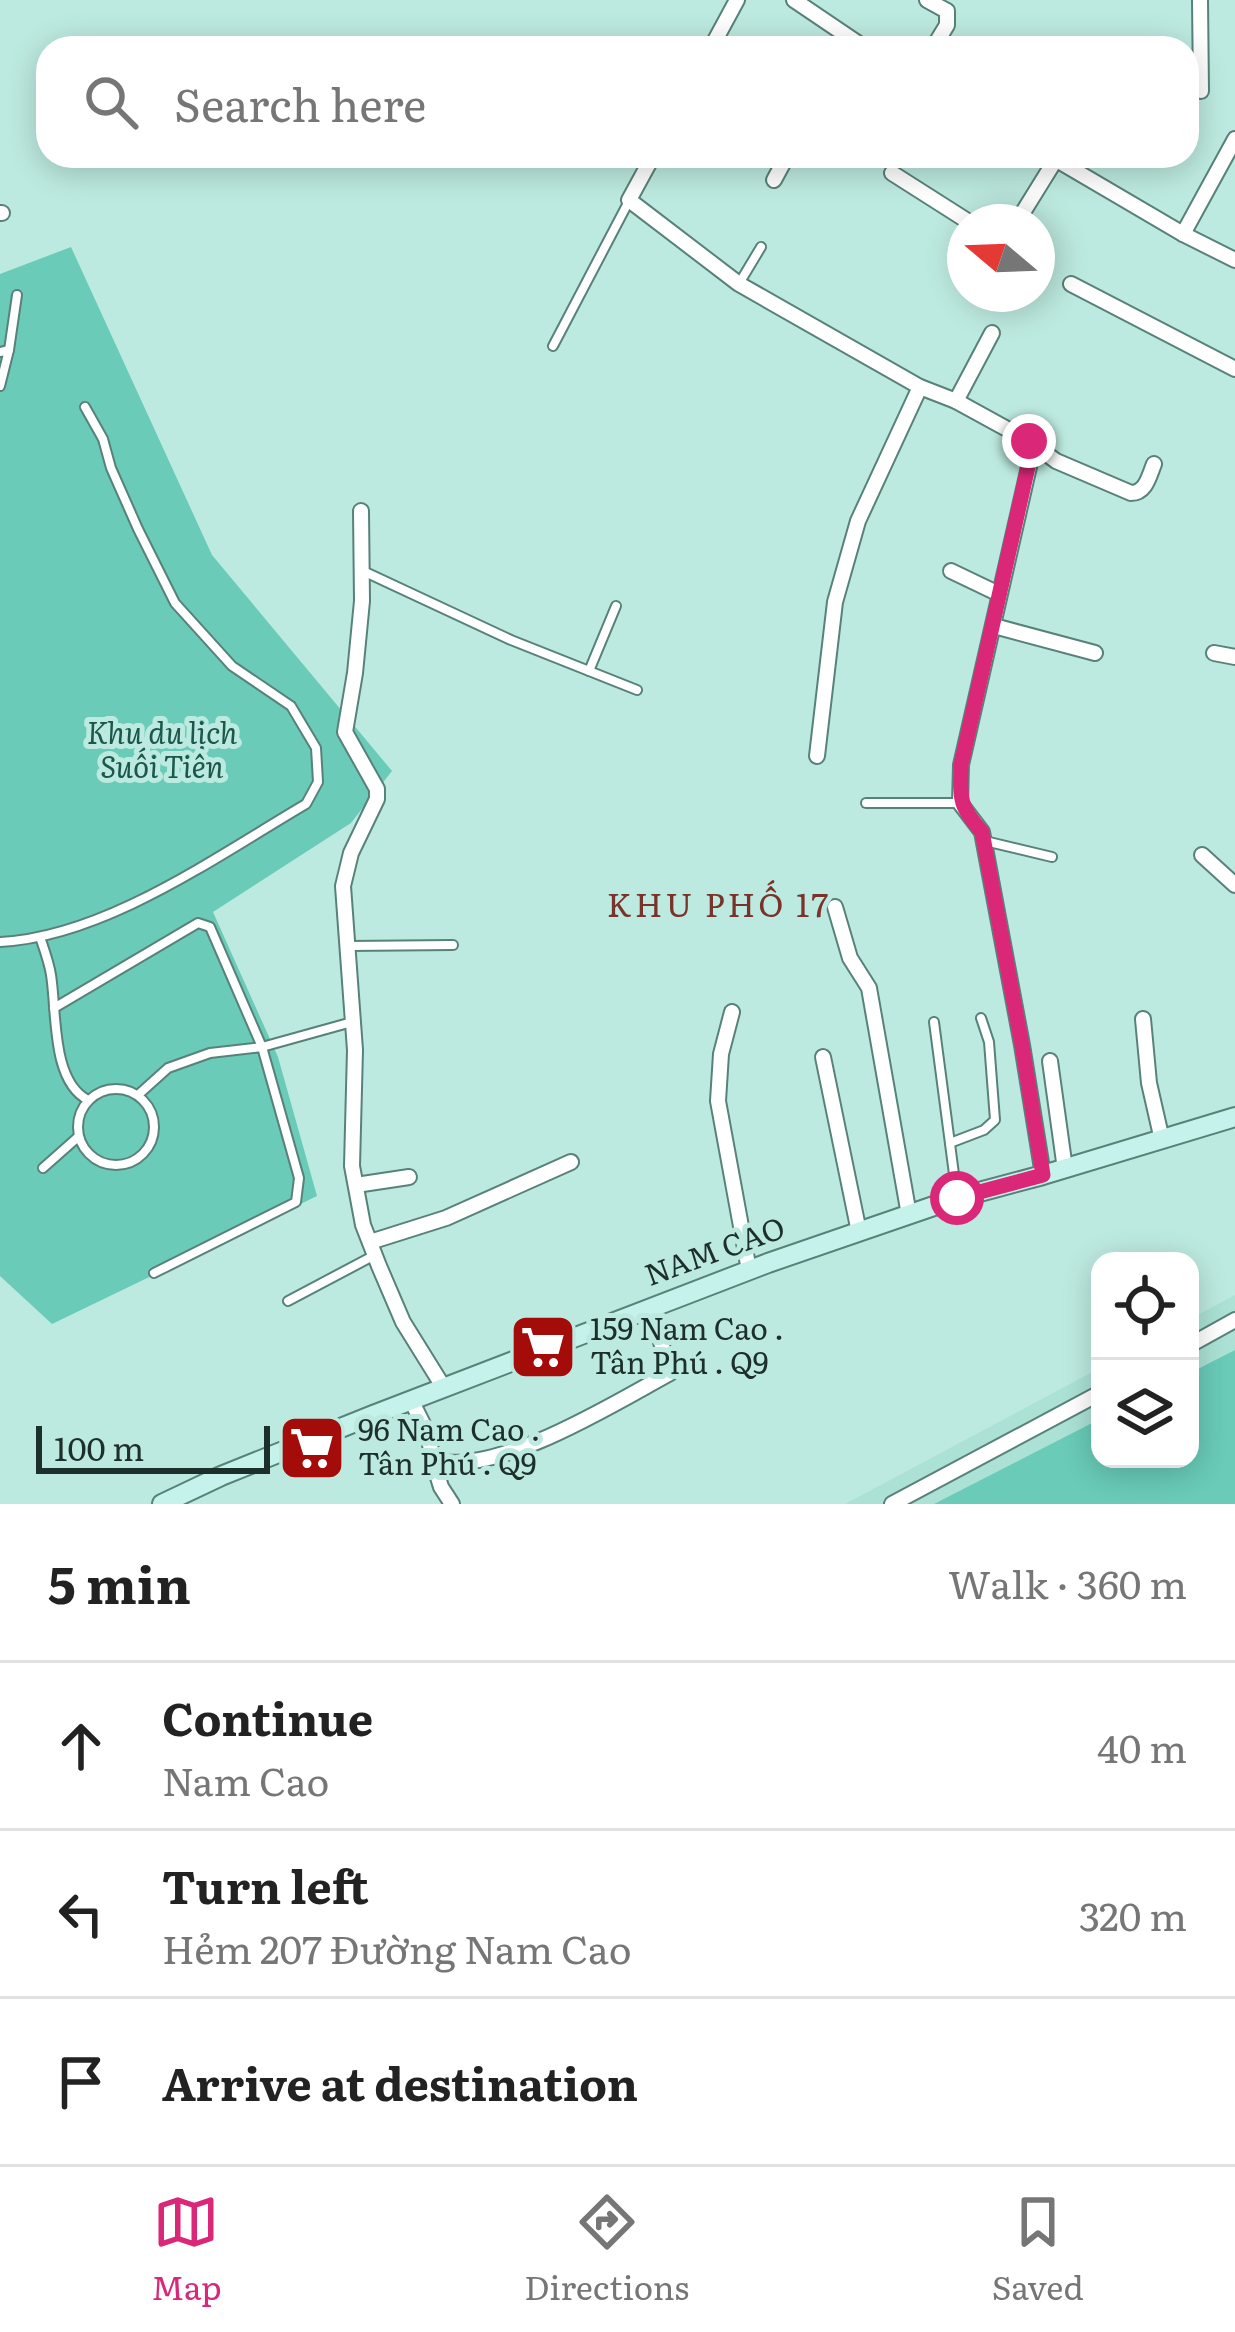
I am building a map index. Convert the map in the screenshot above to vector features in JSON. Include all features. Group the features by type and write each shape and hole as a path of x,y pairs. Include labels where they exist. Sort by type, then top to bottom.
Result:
{"street":[{"path":"718,36 737,0"},
{"path":"794,0 847,36"},
{"path":"927,0 947,11 947,25 940,36"},
{"path":"1200,0 1201,91"},
{"path":"1183,234 1235,140"},
{"path":"646,168 629,200 740,284 1056,460 1131,493 1142,490 1154,464"},
{"path":"773,180 780,168"},
{"path":"1027,204 1047,168"},
{"path":"1070,168 1235,260"},
{"path":"892,172 947,208"},
{"path":"1071,284 1235,369"},
{"path":"956,401 992,333"},
{"path":"817,756 835,602 858,521 920,387"},
{"path":"1029,441 1030,458 961,765 960,803 982,832 1043,1175"},
{"path":"361,512 362,601 345,732 377,789 377,799 351,853 343,886 353,1022 352,1166 372,1249 403,1322 443,1388"},
{"path":"951,571 999,594"},
{"path":"994,626 1095,653"},
{"path":"1214,653 1235,657"},
{"path":"1202,855 1235,885"},
{"path":"835,907 850,958 869,988 909,1215"},
{"path":"732,1012 721,1054 718,1101 749,1270"},
{"path":"1143,1019 1162,1140"},
{"path":"823,1058 859,1232"},
{"path":"1050,1061 1065,1169"},
{"name":"NAM CAO","path":"162,1504 411,1400 749,1270 957,1198 1235,1117"},
{"path":"372,1249 571,1162"},
{"path":"356,1185 409,1177"},
{"path":"433,1460 470,1462 556,1435 670,1373 651,1308"},
{"path":"1199,1340 1235,1321"},
{"path":"892,1504 1091,1398"},
{"path":"411,1400 428,1434 441,1487 452,1504"},
{"path":"437,1504 441,1487"}],"lane":[{"path":"553,346 629,200"},
{"path":"740,284 761,247"},
{"path":"0,386 17,295"},
{"path":"0,942 61,933 151,894 306,804 318,782 316,748 291,706 232,666 175,602 85,407"},
{"path":"361,571 511,640 637,690"},
{"path":"589,671 616,606"},
{"path":"866,803 960,803"},
{"path":"984,841 1052,857"},
{"path":"54,1007 204,923 262,1047 299,1178 296,1202 154,1273"},
{"path":"40,937 51,971 64,1074 75,1093 88,1100"},
{"path":"347,946 453,945"},
{"path":"950,1143 985,1130 995,1120 989,1042 981,1018"},
{"path":"138,1095 168,1068 210,1053 262,1047 353,1022"},
{"path":"934,1022 957,1198"},
{"path":"112,1088 138,1095 153,1117 151,1143 132,1162 119,1166 93,1159 78,1137 77,1124 88,1100 112,1088"},
{"path":"43,1168 78,1137"},
{"path":"288,1301 372,1249"}],"shaded area":[{"path":"1235,1295 1235,1504 845,1504 1091,1373 1091,1468 1199,1468 1199,1314"}],"green space":[{"name":"Khu du lịch Suối Tiên","path":"71,247 212,555 392,771 351,823 213,912 278,1057 317,1196 52,1324 0,1276 0,274"},
{"path":"1235,1350 1235,1504 934,1504 1091,1424 1091,1468 1199,1468 1199,1368"}],"place":[{"name":"159 Nam Cao . Tân Phú . Q9","path":"543,1347"},
{"name":"96 Nam Cao . Tân Phú . Q9","path":"312,1448"}],"district":[{"name":"KHU PHỐ 17","path":"719,905"}],"route":[{"path":"957,1198 1043,1175 982,832 960,803 961,765 1030,458 1029,441"}]}
